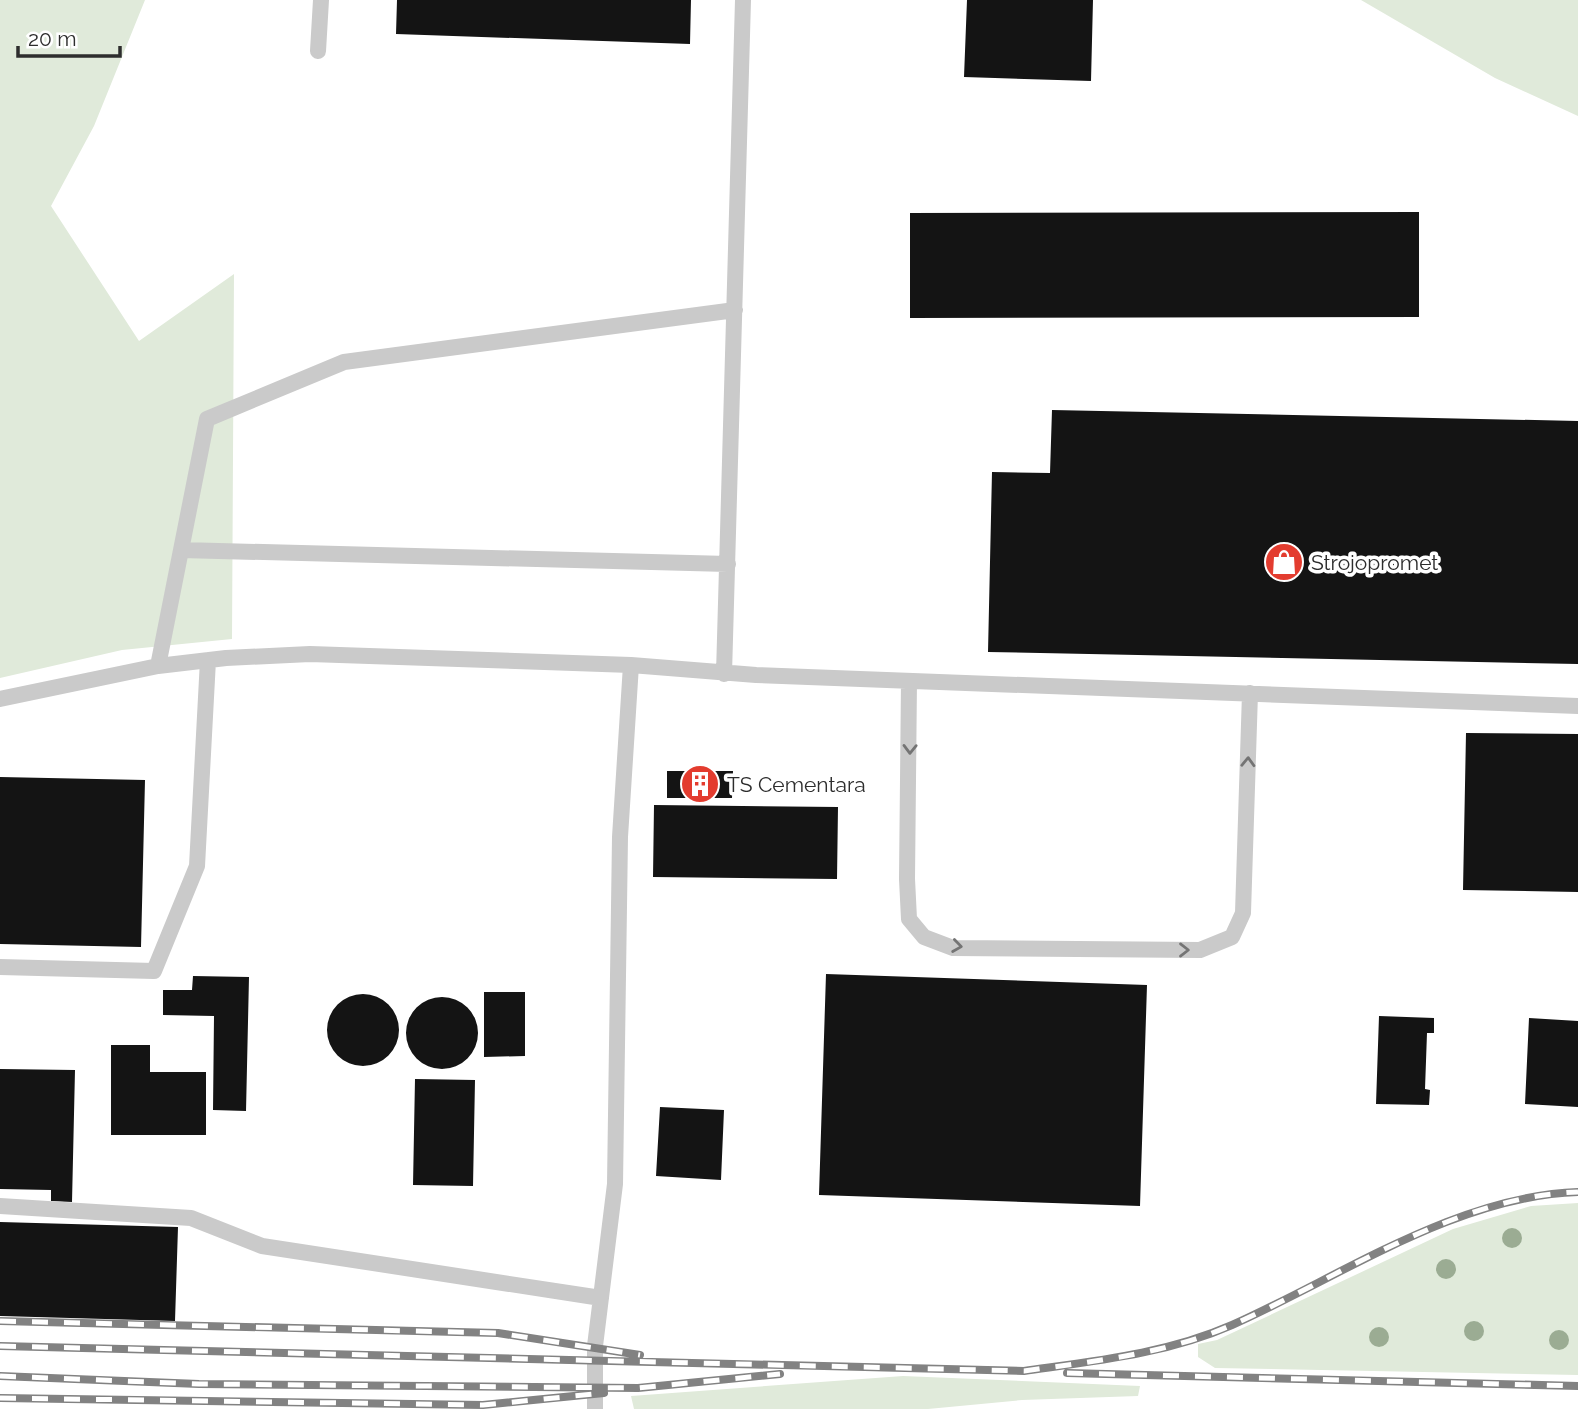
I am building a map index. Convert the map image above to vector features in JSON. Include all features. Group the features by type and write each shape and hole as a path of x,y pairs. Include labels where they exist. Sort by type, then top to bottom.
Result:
{"lane":[{"path":"318,51 321,0"},
{"path":"724,674 743,0"},
{"path":"158,666 207,419 344,362 735,310"},
{"path":"181,550 728,565"},
{"path":"0,699 158,666 310,654 631,665 724,674 1578,706"},
{"path":"0,967 154,971 197,866 208,660"},
{"path":"595,1409 595,1346 615,1184 620,837 631,665"},
{"path":"909,681 909,919 924,937 953,948 1200,950 1232,937 1243,913 1250,694"},
{"path":"0,1206 191,1218 262,1246 601,1298"}],"green space":[{"path":"0,0 145,0 94,126 51,206 139,341 234,274 232,639 122,650 0,678"},
{"path":"1361,0 1578,0 1578,116 1495,78"},
{"path":"1578,1203 1578,1375 1215,1368 1198,1357 1198,1344 1217,1340 1453,1229 1531,1206"},
{"path":"903,1376 1140,1386 1138,1396 1022,1400 928,1409 634,1409 631,1396"}],"building":[{"path":"397,0 691,0 690,44 396,34"},
{"path":"967,0 1093,0 1091,81 964,77"},
{"path":"1419,212 1419,317 910,318 910,213"},
{"name":"Strojopromet","path":"1052,410 1578,421 1578,664 988,652 992,472 1050,473"},
{"path":"1466,733 1578,734 1578,892 1463,890"},
{"name":"TS Cementara","path":"667,771 733,771 732,798 667,798"},
{"path":"0,777 145,780 141,947 0,944"},
{"path":"654,805 838,807 837,879 653,877"},
{"path":"826,974 1147,985 1140,1206 819,1195"},
{"path":"193,976 249,977 246,1111 213,1110 214,1016 163,1015 163,990 192,990"},
{"path":"484,992 525,992 525,1056 484,1057"},
{"path":"363,994 383,1000 393,1010 399,1030 393,1050 383,1060 363,1066 343,1060 333,1050 327,1030 333,1010 343,1000"},
{"path":"442,997 462,1003 472,1013 478,1033 472,1053 462,1063 442,1069 422,1063 412,1053 406,1033 412,1013 422,1003"},
{"path":"1379,1016 1434,1018 1434,1033 1427,1033 1425,1089 1430,1090 1429,1105 1376,1104"},
{"path":"1529,1018 1578,1021 1578,1107 1525,1104"},
{"path":"111,1045 150,1045 150,1072 206,1072 206,1135 111,1135"},
{"path":"0,1069 75,1070 72,1202 51,1201 51,1190 0,1189"},
{"path":"415,1079 475,1080 473,1186 413,1185"},
{"path":"660,1107 724,1110 721,1180 656,1176"},
{"path":"0,1222 178,1227 175,1321 0,1316"}],"railway":[{"path":"0,1346 1024,1371 1156,1350 1207,1335 1443,1223 1533,1197 1578,1192"},
{"path":"0,1321 498,1333 640,1355"},
{"path":"1067,1373 1578,1386"},
{"path":"0,1376 199,1384 638,1388 780,1374"},
{"path":"0,1398 483,1405 604,1393"}],"place":[{"name":"Strojopromet","path":"1284,562"},
{"name":"TS Cementara","path":"700,784"}]}
